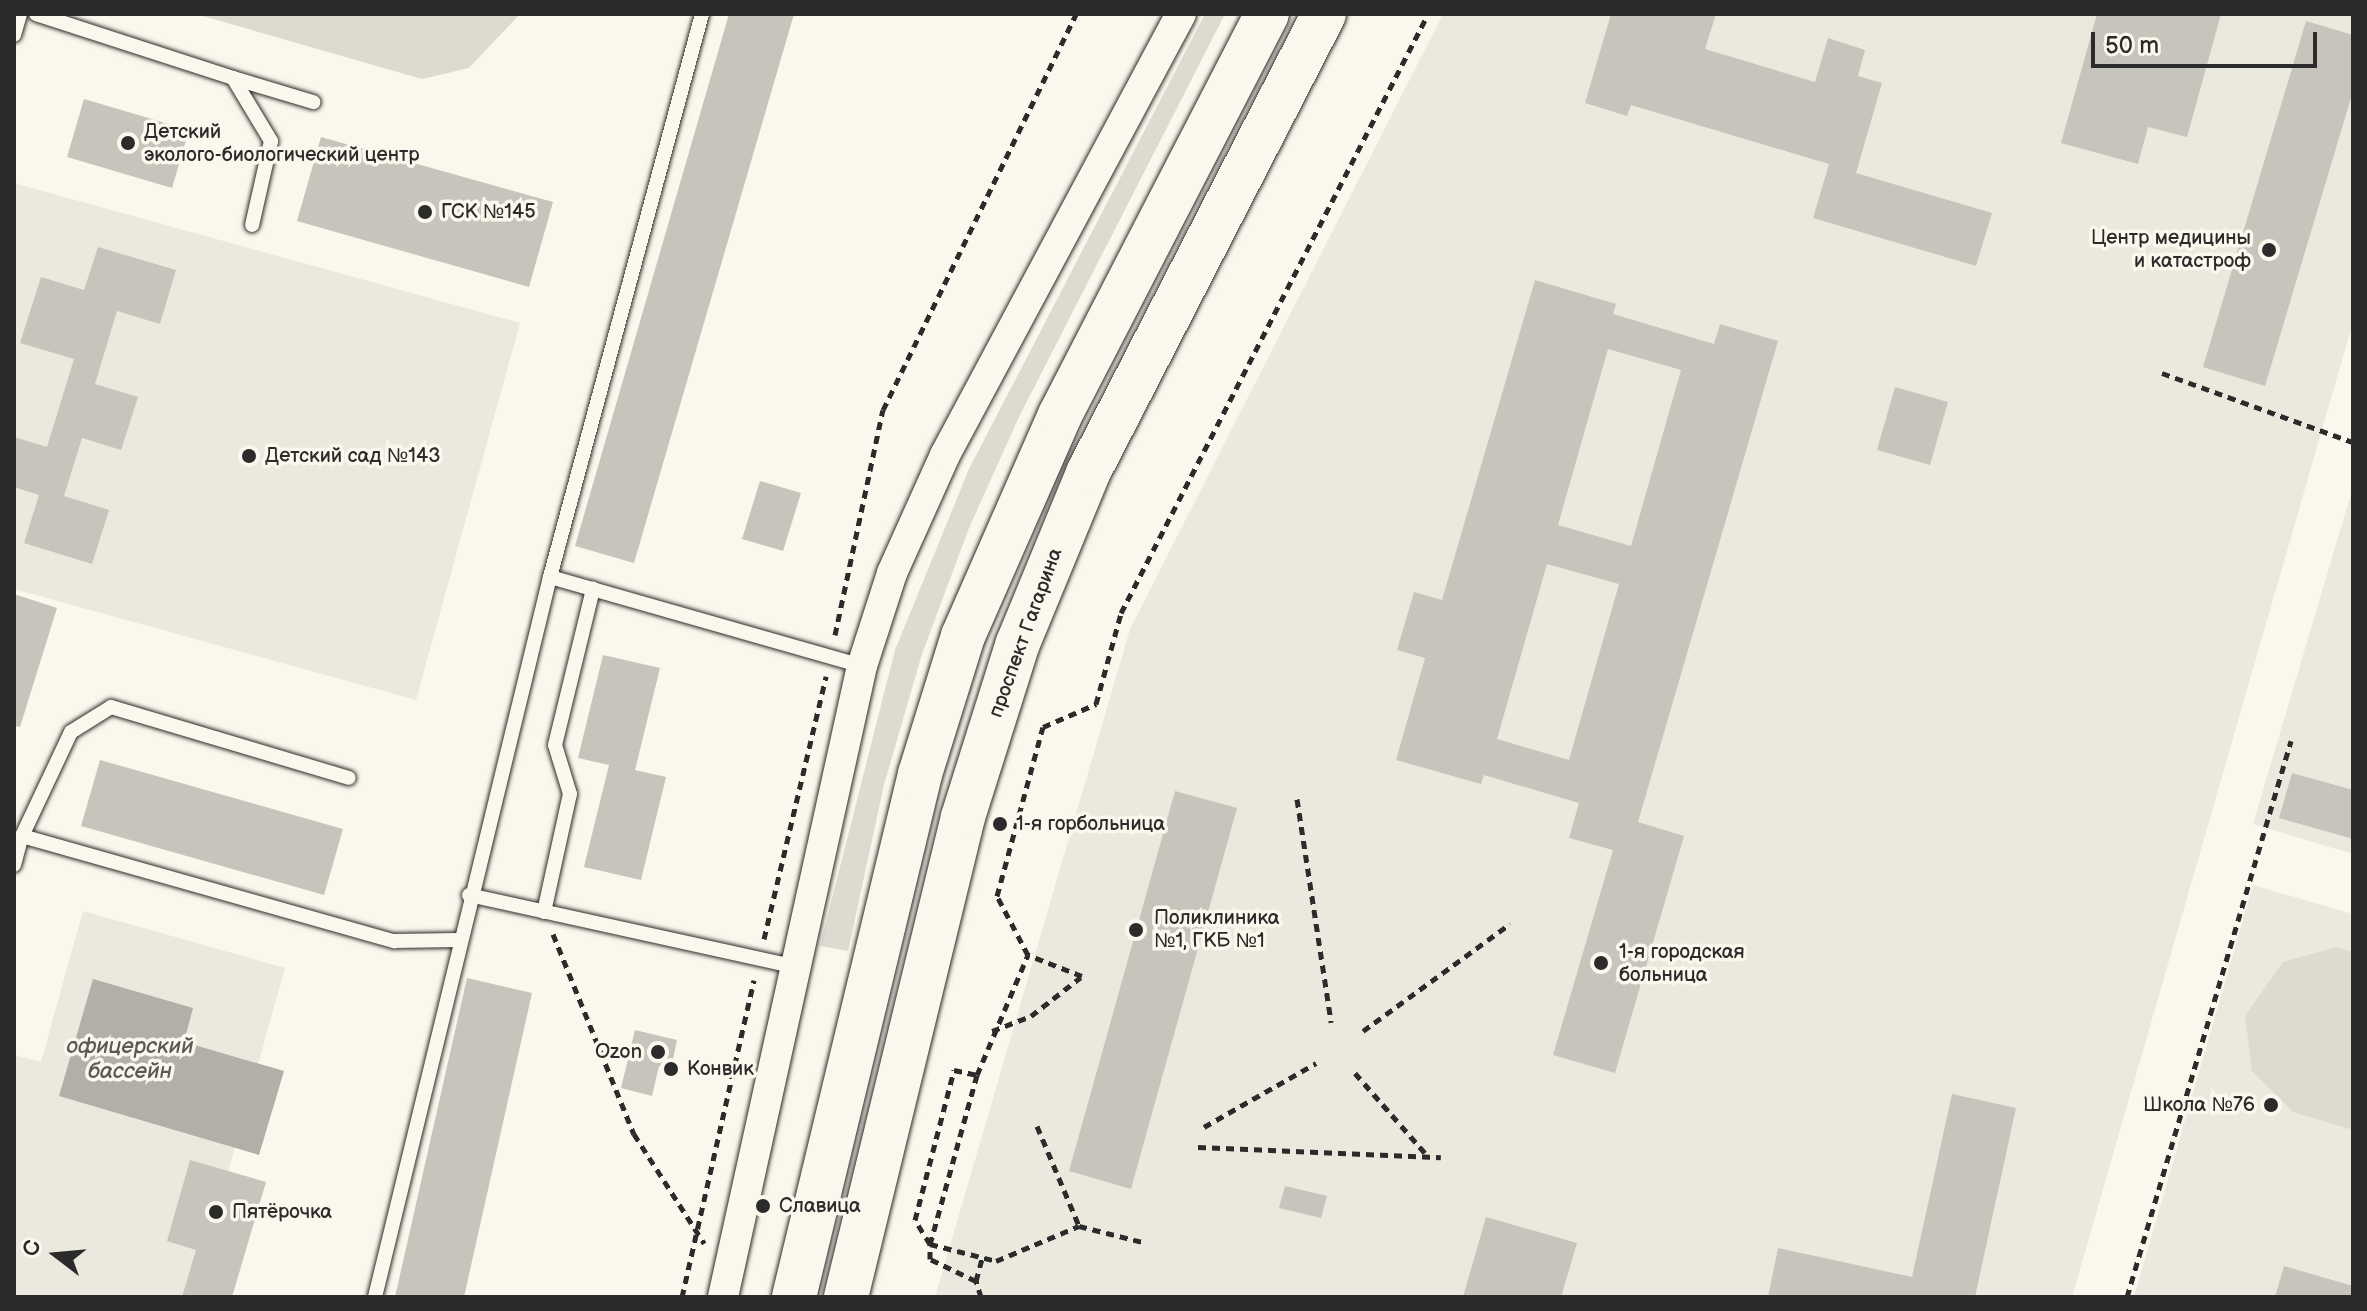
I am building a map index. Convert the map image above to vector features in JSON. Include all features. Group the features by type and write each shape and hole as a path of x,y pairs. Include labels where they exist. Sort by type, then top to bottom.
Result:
{"main road":[{"path":"794,1297 920,774 963,636 1060,415 1267,14"},
{"name":"проспект Гагарина","path":"846,1297 959,832 1018,643 1088,473 1324,14"}],"street":[{"path":"723,1297 862,666 892,573 945,455 1181,14"}],"lane":[{"path":"14,35 20,14"},
{"path":"36,14 313,102"},
{"path":"375,1297 458,940 550,577 702,14"},
{"path":"233,78 271,141 252,225"},
{"path":"550,577 862,666"},
{"path":"544,912 570,794 555,745 593,589"},
{"path":"14,865 22,836 71,732 111,707 349,778"},
{"path":"22,836 394,941 458,940"},
{"path":"469,895 796,967"}],"path":[{"path":"992,1031 1031,1016 1082,976 1028,955 997,896 1043,727 1096,704 1121,613 1428,14"},
{"path":"2162,373 2353,442"},
{"path":"2127,1297 2291,741"},
{"path":"1297,799 1331,1022"},
{"path":"544,912 634,1134 697,1234 715,1256 731,1259"},
{"path":"1363,1031 1510,924"},
{"path":"976,1281 930,1259 930,1244 977,1075 992,1031 1028,955"},
{"path":"1204,1127 1316,1063"},
{"path":"977,1075 954,1070 950,1084 915,1220 930,1244 996,1261 1079,1226 1146,1243"},
{"path":"1355,1073 1425,1153"},
{"path":"1037,1126 1079,1226"},
{"path":"1198,1147 1425,1153 1441,1157"},
{"path":"981,1297 976,1281 982,1258"}],"shaded area":[{"path":"196,14 520,14 469,68 422,79"},
{"path":"1205,14 1225,14 1019,417 969,528 922,654 884,785 848,951 820,946 895,650 969,469"},
{"name":"1-я городская больница","path":"1443,14 2353,14 2353,322 2072,1297 935,1297 1130,629"},
{"name":"Детский сад №143","path":"14,183 520,323 416,700 14,589"},
{"path":"2353,487 2353,854 2253,824"},
{"name":"Школа №76","path":"2253,885 2353,914 2353,1297 2134,1297"},
{"path":"83,911 285,968 193,1297 14,1297 14,1055 41,1062"},
{"path":"2336,947 2353,952 2353,1130 2293,1112 2252,1071 2245,1016 2283,962"}],"water":[{"name":"офицерский бассейн","path":"93,979 193,1008 184,1042 284,1071 259,1155 59,1096"}],"building":[{"path":"729,14 794,14 634,563 575,546"},
{"path":"1611,14 1716,14 1705,49 1815,82 1828,38 1865,50 1858,76 1882,83 1856,173 1992,213 1976,266 1813,218 1829,164 1631,105 1627,116 1585,103"},
{"path":"2097,14 2221,14 2187,137 2148,127 2138,164 2061,143"},
{"path":"2306,21 2353,35 2353,91 2265,386 2203,367"},
{"name":"Детский эколого-биологический центр","path":"84,99 189,130 172,188 67,157"},
{"name":"ГСК №145","path":"321,137 553,202 529,287 297,221"},
{"path":"98,247 176,270 160,324 117,311 95,384 138,397 121,450 82,438 64,496 109,510 92,564 24,543 39,495 14,487 14,437 47,447 74,359 20,343 41,277 84,290"},
{"path":"1535,280 1616,304 1613,314 1714,344 1720,324 1778,341 1638,822 1684,836 1615,1073 1553,1055 1613,850 1569,838 1579,803 1484,775 1481,784 1396,760 1425,658 1397,650 1414,592 1442,600","holes":["1608,349 1681,370 1631,546 1558,525","1547,564 1619,584 1569,760 1497,739"]},
{"path":"1895,387 1948,402 1930,465 1877,450"},
{"path":"760,481 801,493 783,551 742,539"},
{"path":"14,594 57,608 20,727 14,726"},
{"path":"603,655 660,668 635,770 666,777 641,880 584,867 609,765 578,758"},
{"path":"100,760 343,829 324,895 81,826"},
{"path":"2292,773 2353,790 2353,839 2279,818"},
{"path":"1175,791 1237,808 1131,1189 1069,1171"},
{"path":"467,978 532,993 464,1297 395,1297"},
{"path":"635,1030 677,1040 671,1069 659,1066 652,1096 621,1088"},
{"path":"1952,1094 2016,1108 1975,1297 1768,1297 1778,1248 1912,1277"},
{"name":"Пятёрочка","path":"190,1160 266,1182 232,1297 182,1297 196,1250 167,1241"},
{"path":"1285,1186 1327,1196 1321,1218 1279,1208"},
{"path":"1486,1217 1577,1243 1561,1297 1463,1297"},
{"path":"2284,1266 2353,1286 2353,1297 2275,1297"}],"place":[{"name":"Детский эколого-биологический центр","path":"128,143"},
{"name":"ГСК №145","path":"425,212"},
{"name":"Центр медицины и катастроф","path":"2269,250"},
{"name":"Детский сад №143","path":"249,456"},
{"name":"1-я горбольница","path":"1000,824"},
{"name":"Поликлиника №1, ГКБ №1","path":"1136,930"},
{"name":"1-я городская больница","path":"1601,963"},
{"name":"Ozon","path":"658,1052"},
{"name":"Конвик","path":"671,1069"},
{"name":"Школа №76","path":"2271,1105"},
{"name":"Славица","path":"763,1206"},
{"name":"Пятёрочка","path":"216,1212"}]}
